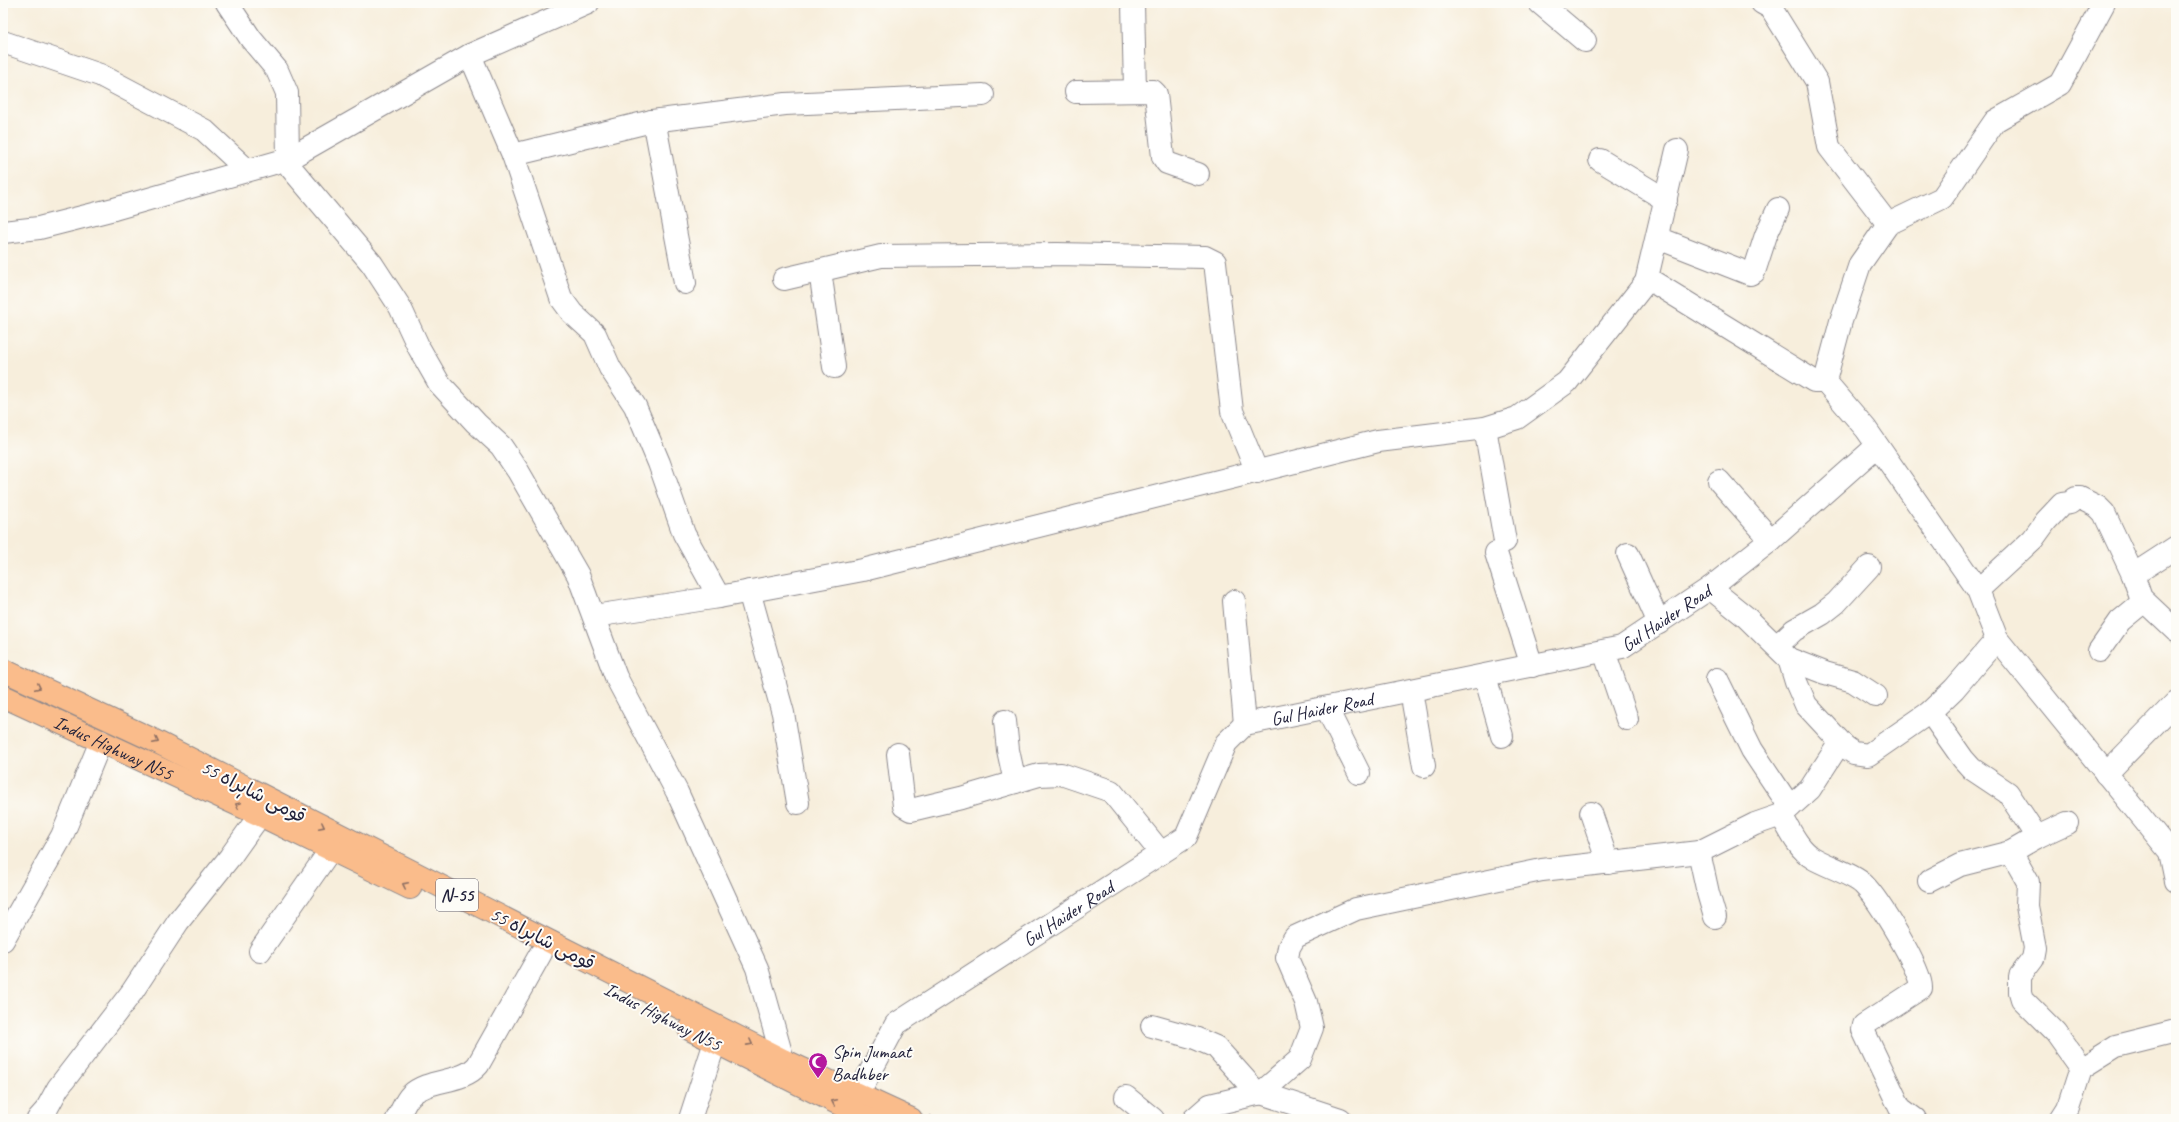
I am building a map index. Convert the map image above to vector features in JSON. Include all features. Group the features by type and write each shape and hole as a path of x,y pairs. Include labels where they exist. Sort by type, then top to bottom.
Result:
{"highway":[{"name":"قومی شاہراہ 55","path":"3,670 147,737 783,1060 911,1119"},
{"name":"Indus Highway N55","path":"3,696 331,849 541,953 869,1119"}],"street":[{"path":"227,3 251,39 277,70 287,93 288,159 291,168 372,264 400,307 419,348 439,383 476,423 502,446 578,575 616,677 677,792 757,968 783,1060"},
{"path":"3,232 39,228 61,223 288,159 470,55 588,3"},
{"path":"1133,3 1135,90"},
{"path":"1540,3 1585,41"},
{"path":"1762,3 1770,8 1817,82 1829,147 1888,224"},
{"path":"1825,381 1841,321 1860,264 1888,224 1942,198 1995,121 2060,84 2104,3"},
{"path":"3,42 100,75 204,130 247,170"},
{"path":"470,55 513,156 561,298 572,313 595,334 610,368 635,406 660,463 684,534 719,597"},
{"path":"1076,92 1135,90 1153,91 1156,94 1163,157 1167,163 1198,174"},
{"path":"513,156 652,121 785,104 983,95"},
{"path":"652,121 656,130 685,283"},
{"path":"594,616 719,597 863,570 1378,441 1485,428 1517,418 1567,382 1646,282 1658,238 1677,150"},
{"path":"1600,160 1666,200"},
{"path":"1658,238 1750,274 1754,272 1766,235 1778,209"},
{"path":"784,279 881,256 1057,254 1204,257 1215,262 1232,411 1257,472"},
{"path":"820,271 834,367"},
{"path":"1646,282 1655,283 1814,381 1825,381 1866,429 1978,590 1997,639 2170,852 2176,881"},
{"path":"1485,428 1501,547 1532,666"},
{"name":"Gul Haider Road","path":"858,1095 896,1024 1186,837 1226,743 1245,724 1327,709 1622,647 1710,588 1772,540 1877,446"},
{"path":"1719,481 1772,540"},
{"path":"1978,590 2033,539 2046,521 2062,504 2070,503 2078,497 2098,507 2104,513 2133,575 2143,602 2176,631"},
{"path":"2133,575 2176,547"},
{"path":"1628,554 1659,623"},
{"path":"1869,567 1836,603 1822,614 1794,630 1783,652 1806,705 1845,747 1854,753 1868,755 1930,712 1954,689 1997,639"},
{"path":"1710,588 1746,617 1783,652 1825,673 1853,681 1876,696"},
{"path":"749,591 782,713 798,803"},
{"path":"1234,601 1245,724"},
{"path":"2098,651 2120,621 2143,602"},
{"path":"1604,651 1627,719"},
{"path":"1485,676 1502,736"},
{"path":"1717,679 1752,750 1785,811 1800,847 1812,858 1864,884 1903,942 1921,981 1921,988 1864,1026 1863,1030 1900,1108 1909,1118"},
{"path":"1411,691 1424,766"},
{"path":"2106,774 2176,702"},
{"path":"1327,709 1359,773"},
{"path":"1930,712 1963,759 1972,769 2008,793 2037,837"},
{"path":"1005,721 1008,750 1015,782"},
{"path":"3,940 62,836 101,742"},
{"path":"1194,1119 1210,1105 1259,1093 1300,1059 1312,1028 1306,1002 1287,958 1289,947 1295,937 1356,909 1542,870 1699,852 1785,811 1810,789 1837,747 1845,747"},
{"path":"898,754 904,806 906,809 911,810 961,798 1039,775 1060,774 1111,790 1161,853"},
{"path":"1591,813 1608,863"},
{"path":"38,1119 46,1110 58,1088 132,992 178,922 230,857 260,815"},
{"path":"1928,881 1960,865 2011,852 2037,837 2067,824"},
{"path":"260,951 331,849"},
{"path":"1699,852 1715,917"},
{"path":"2011,852 2028,882 2027,906 2035,948 2033,959 2020,976 2020,992 2022,999 2056,1033 2080,1068"},
{"path":"397,1119 410,1095 422,1087 472,1072 476,1068 541,953"},
{"path":"1152,1026 1195,1038 1216,1047 1259,1093 1340,1119"},
{"path":"2061,1119 2068,1108 2080,1068 2116,1046 2176,1031"},
{"path":"690,1119 715,1042"},
{"path":"1126,1097 1153,1119"}],"place":[{"name":"Spin Jumaat Badhber","path":"818,1079"}]}
